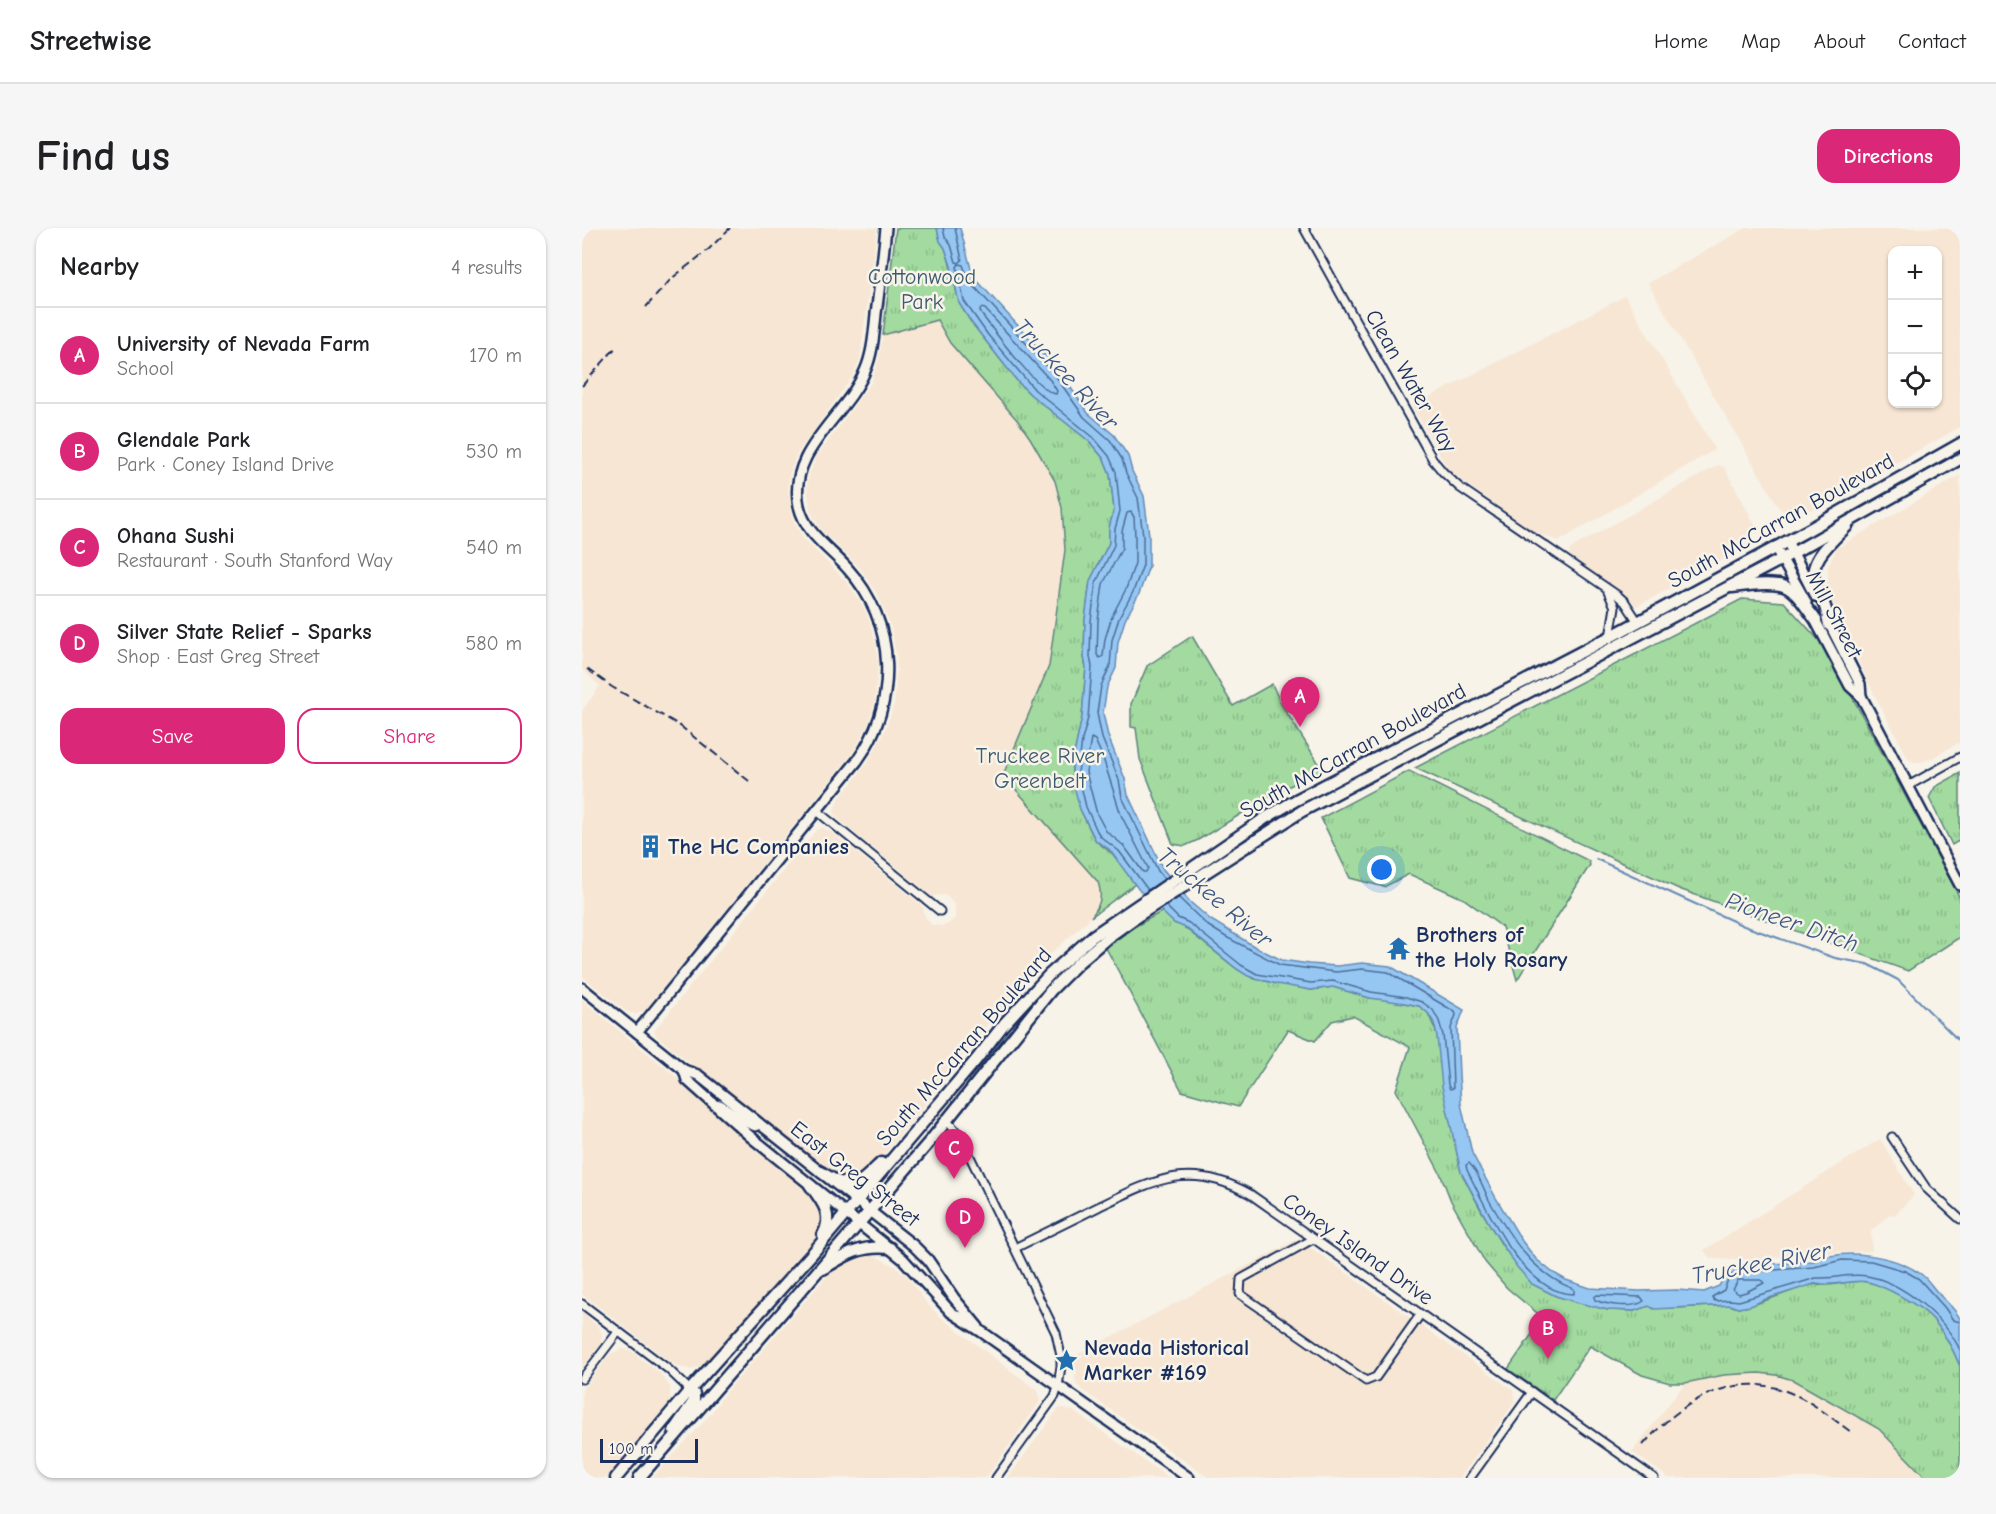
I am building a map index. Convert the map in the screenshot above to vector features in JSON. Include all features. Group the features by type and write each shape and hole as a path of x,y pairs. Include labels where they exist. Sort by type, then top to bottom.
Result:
{"main road":[{"path":"637,1032 864,752 875,731 885,698 887,664 882,630 869,597 849,569 823,546 808,528 799,506 798,482 804,459 859,384 868,364 886,228"},
{"name":"South McCarran Boulevard","path":"1193,874 1264,819 1335,779 1638,622 1960,444"},
{"name":"South McCarran Boulevard","path":"616,1478 690,1390 817,1248 1004,1024 1049,975 1093,936 1193,874 1341,790 1782,559 1960,459"},
{"path":"1829,625 1827,609 1815,585 1814,569 1821,554 1854,518"},
{"name":"Mill Street","path":"1787,541 1860,684 1861,696"},
{"name":"Mill Street","path":"1774,548 1816,620 1850,686 1861,696 1960,885"},
{"path":"1723,589 1751,585 1786,586 1816,620"},
{"path":"1335,779 1341,790"},
{"name":"South McCarran Boulevard","path":"639,1478 946,1120 1064,975 1136,911"},
{"name":"East Greg Street","path":"582,988 684,1070 698,1075 914,1246 928,1260 954,1298 982,1332"},
{"name":"East Greg Street","path":"684,1070 687,1080 710,1100 914,1269 959,1319 982,1332 1189,1478"},
{"path":"710,1100 728,1108 750,1124 755,1126 759,1124"},
{"path":"821,1172 845,1186 858,1184 925,1121"},
{"path":"810,1185 826,1208 828,1219 826,1230 817,1248"},
{"path":"815,1273 838,1259 871,1246 890,1248"},
{"path":"657,1457 683,1414 694,1401 694,1395 690,1390"}],"street":[{"name":"Clean Water Way","path":"1304,228 1429,453 1443,472 1459,488 1625,602 1638,622"},
{"path":"1604,588 1611,595 1615,607 1610,637"},
{"path":"1908,786 1960,757"},
{"path":"817,811 940,911"},
{"path":"946,1120 959,1134 1015,1248 1056,1333 1061,1356 1058,1387 1051,1402 996,1478"},
{"path":"1892,1137 1926,1188 1960,1219"},
{"name":"Coney Island Drive","path":"1015,1248 1146,1184 1182,1176 1198,1176 1238,1188 1654,1478"},
{"path":"1313,1239 1241,1279 1240,1294 1366,1382 1376,1377 1420,1315"},
{"path":"582,1304 672,1373 690,1390"},
{"path":"582,1379 618,1332"},
{"path":"1470,1478 1532,1392"}],"shaded area":[{"path":"582,228 877,228 860,359 853,376 797,454 790,472 788,490 793,520 803,538 846,581 861,602 870,622 878,664 875,702 867,727 854,751 644,1011 637,1014 627,1012 582,976 582,711 600,686 582,669"},
{"path":"1746,228 1960,228 1960,427 1812,510 1794,510 1786,513 1779,508 1648,283"},
{"path":"1625,296 1714,450 1559,541 1525,526 1449,471 1412,406"},
{"path":"937,320 950,343 1018,421 1055,481 1059,494 1065,550 1049,666 1003,775 1098,882 1101,900 1091,917 1022,980 925,1105 871,1170 854,1181 831,1175 737,1102 657,1036 654,1031 816,830 823,828 831,832 918,902 923,908 925,917 932,925 942,926 955,918 955,906 948,897 933,896 928,893 841,822 835,814 834,810 838,800 866,765 884,733 894,705 896,654 891,627 879,597 861,569 819,528 810,510 807,487 817,456 871,383 879,359 883,335"},
{"path":"1718,465 1724,467 1757,528 1741,550 1637,606 1569,555 1573,547"},
{"path":"1960,475 1960,742 1918,763 1909,760 1873,692 1835,610 1827,586 1828,566 1837,548"},
{"path":"582,1000 764,1152 774,1165 814,1197 825,1216 819,1234 710,1358 692,1370 677,1366 666,1359 582,1294"},
{"path":"1880,1139 1914,1195 1895,1215 1890,1214 1871,1231 1872,1251 1817,1253 1754,1260 1710,1258 1704,1250"},
{"path":"1298,1239 1513,1390 1514,1403 1460,1478 1209,1478 1076,1384 1073,1357"},
{"path":"873,1255 906,1275 928,1305 943,1319 1038,1391 1040,1402 986,1478 652,1478 711,1414 723,1396 833,1269 845,1262"},
{"path":"582,1313 600,1328 602,1337 600,1345 582,1368"},
{"path":"621,1349 630,1350 660,1373 670,1387 670,1401 606,1478 582,1478 582,1390 610,1354"},
{"path":"1759,1373 1793,1380 1879,1429 1926,1478 1669,1478 1632,1452 1685,1383 1724,1375"},
{"path":"1058,1409 1073,1411 1169,1478 1008,1478"}],"green space":[{"name":"Truckee River Greenbelt","path":"896,228 937,228 951,267 959,303 971,322 1018,382 1089,441 1104,459 1110,474 1114,509 1109,528 1109,543 1090,581 1085,620 1086,667 1082,717 1072,773 1080,809 1092,834 1096,841 1114,855 1135,884 1091,917 1100,901 1098,882 1003,775 1049,666 1065,550 1062,508 1055,481 1018,421 950,343 937,320 883,335"},
{"path":"1742,599 1784,602 1826,648 1960,898 1960,937 1908,971 1679,889 1415,768"},
{"path":"1192,636 1233,706 1272,684 1281,704 1323,770 1279,791 1185,846 1173,844 1140,759 1136,728 1131,727 1131,704 1147,666"},
{"path":"1409,771 1589,861 1590,865 1517,980 1502,927 1464,899 1409,874 1384,887 1350,878 1321,818"},
{"path":"1960,773 1960,840 1952,845 1929,798 1935,787"},
{"path":"1163,911 1174,923 1181,925 1237,969 1255,979 1311,990 1333,987 1370,998 1419,1006 1428,1013 1437,1034 1449,1115 1461,1172 1502,1245 1532,1284 1556,1296 1608,1310 1634,1311 1649,1306 1677,1308 1730,1305 1738,1308 1750,1306 1808,1285 1863,1281 1884,1287 1919,1307 1932,1318 1940,1329 1960,1366 1960,1478 1926,1478 1879,1429 1793,1380 1776,1375 1759,1373 1724,1375 1685,1383 1670,1383 1642,1375 1590,1346 1553,1400 1508,1369 1543,1318 1507,1288 1485,1262 1451,1201 1440,1173 1396,1090 1410,1047 1353,1016 1332,1021 1315,1041 1288,1030 1238,1107 1182,1091 1106,948 1134,927"}],"water":[{"path":"937,228 960,228 973,276 1060,372 1088,413 1114,435 1128,456 1132,471 1144,496 1149,535 1149,566 1139,594 1125,620 1118,642 1116,668 1107,687 1103,713 1108,736 1125,779 1128,795 1163,869 1190,902 1211,920 1257,948 1282,960 1337,966 1362,963 1390,966 1464,1010 1457,1028 1459,1075 1461,1104 1472,1153 1522,1241 1536,1259 1552,1272 1566,1280 1590,1288 1704,1292 1719,1286 1727,1270 1733,1267 1814,1261 1826,1257 1854,1254 1883,1258 1921,1274 1956,1312 1960,1319 1960,1366 1948,1341 1932,1318 1902,1297 1868,1282 1817,1283 1738,1308 1730,1305 1654,1309 1649,1306 1634,1311 1608,1310 1575,1302 1556,1296 1532,1284 1517,1267 1491,1227 1461,1172 1442,1086 1437,1036 1434,1023 1428,1013 1419,1006 1370,998 1333,987 1311,990 1248,976 1186,928 1174,923 1139,890 1109,849 1096,841 1080,809 1073,782 1072,764 1082,717 1086,667 1085,620 1090,581 1109,543 1109,528 1114,509 1110,474 1104,459 1089,441 1018,382 971,322 959,303 951,266"}],"waterway":[{"name":"Pioneer Ditch","path":"1596,859 1744,926 1835,958 1867,964 1881,971 1898,980 1960,1042"}],"railway":[{"path":"646,307 671,279 709,249 730,228"},
{"path":"582,386 617,346"},
{"path":"587,669 612,687 679,725 749,781"},
{"path":"1643,1445 1674,1415 1692,1403 1710,1393 1730,1387 1750,1385 1771,1387 1793,1394 1851,1432"}],"place":[{"name":"University of Nevada Farm","path":"1300,727"},
{"name":"The HC Companies","path":"650,847"},
{"name":"Brothers of the Holy Rosary","path":"1398,948"},
{"name":"Ohana Sushi","path":"954,1179"},
{"name":"Silver State Relief - Sparks","path":"965,1248"},
{"name":"Glendale Park","path":"1548,1359"},
{"name":"Nevada Historical Marker #169","path":"1066,1361"}],"park label":[{"name":"Cottonwood Park","path":"922,290"}],"water label":[{"name":"Truckee River","path":"1066,374"},
{"name":"Truckee River","path":"1215,897"},
{"name":"Truckee River","path":"1761,1263"}]}
